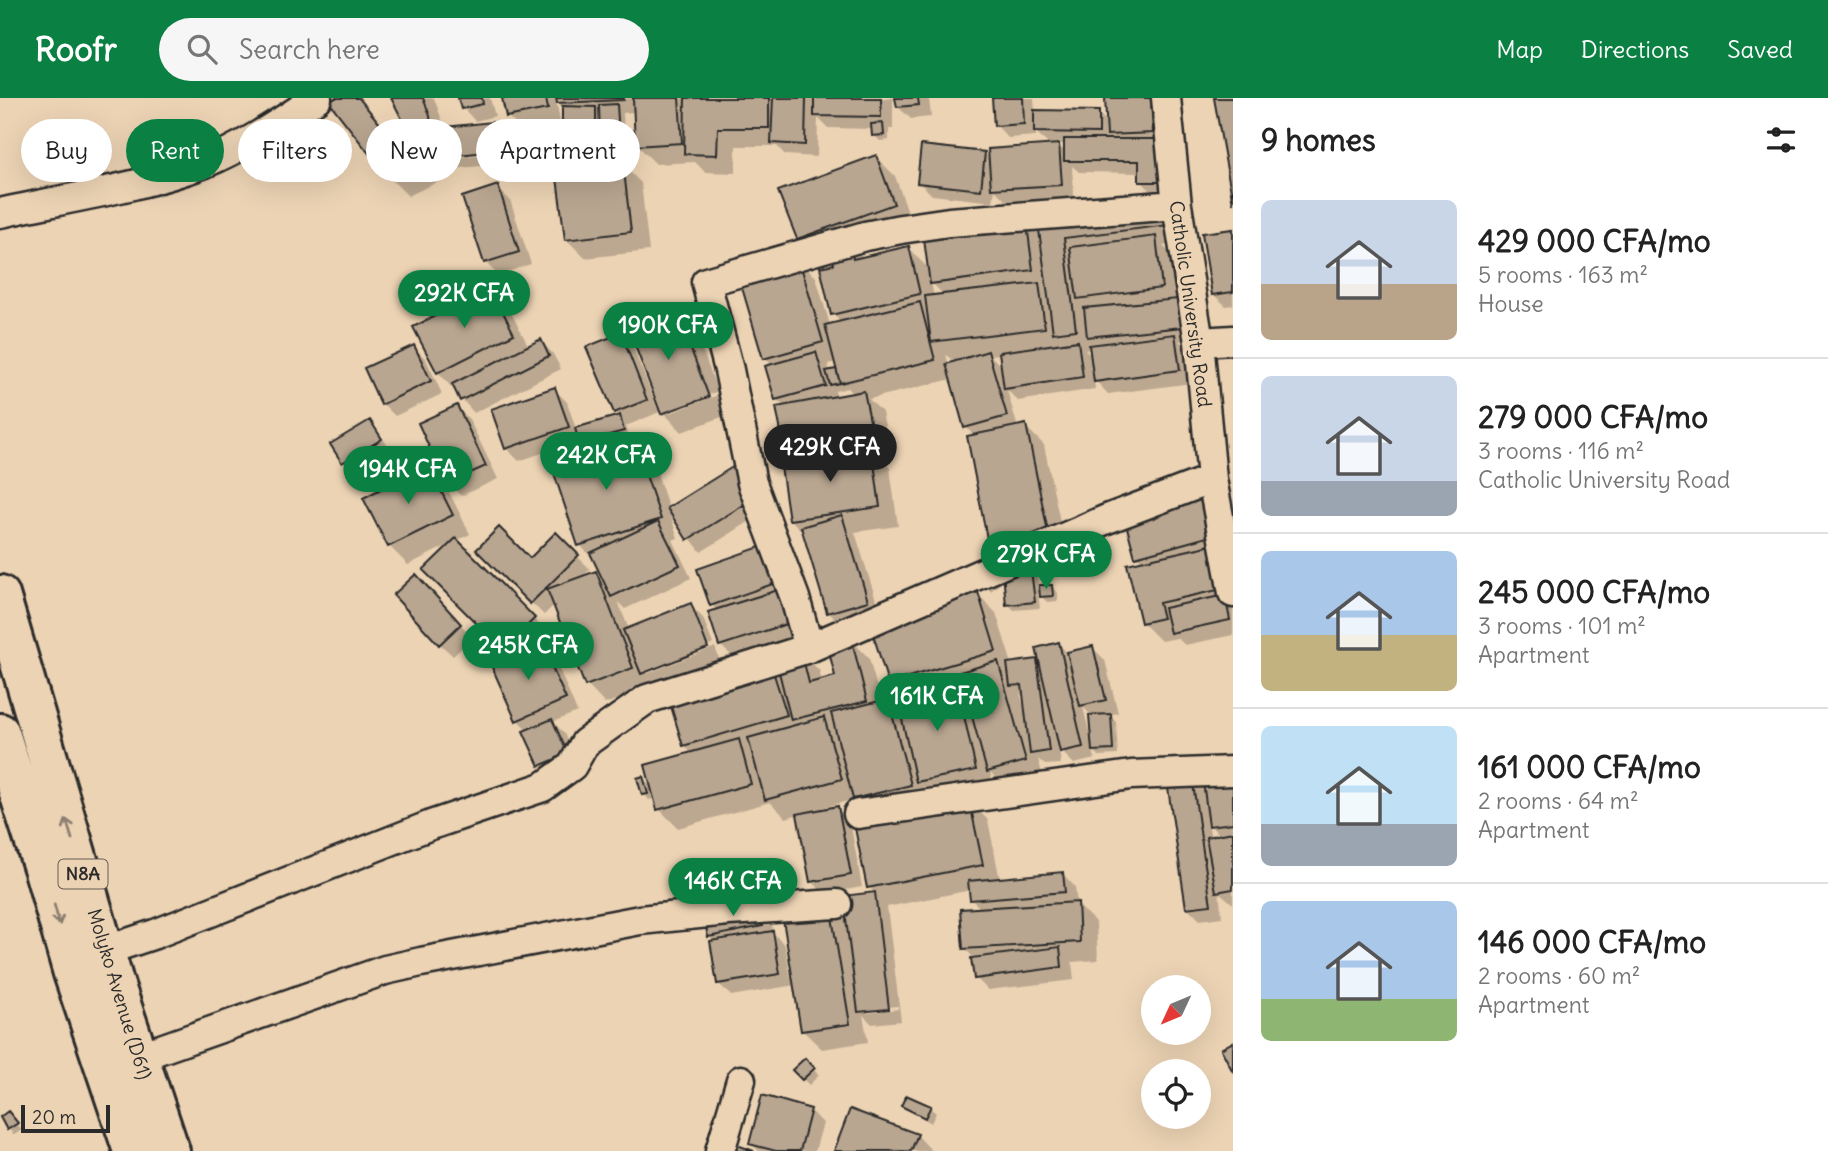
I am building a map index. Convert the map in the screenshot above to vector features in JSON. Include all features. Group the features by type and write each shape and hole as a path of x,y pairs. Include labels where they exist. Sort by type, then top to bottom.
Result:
{"highway":[{"name":"Molyko Avenue (D61)","path":"0,596 170,1151"},
{"name":"Molyko Avenue (D61)","path":"3,751 91,1031 133,1151"}],"street":[{"path":"0,212 130,185 205,163 271,128 317,98"},
{"name":"Catholic University Road","path":"1166,98 1177,205 1199,342 1212,479 1233,593"},
{"path":"809,648 795,598 751,483 729,370 706,282 864,236 901,229 948,222 1177,205"},
{"path":"1199,342 1233,340"},
{"path":"107,950 155,934 431,825 543,787 572,766 585,743 647,699 809,648 1107,519 1212,479"},
{"path":"858,814 1131,775 1233,771"},
{"path":"138,1053 158,1050 384,970 421,961 640,920 837,904"},
{"path":"720,1151 741,1080"}],"building":[{"path":"335,98 359,98 376,119 366,119 366,150 352,131 352,119 342,119 330,103"},
{"path":"391,98 423,98 430,119 402,119"},
{"path":"458,98 482,98 483,104 461,109"},
{"path":"502,98 546,98 548,109 506,117"},
{"path":"556,98 624,98 624,100 557,103"},
{"path":"633,98 679,98 682,143 640,146 640,119 634,119"},
{"path":"685,98 769,98 769,128 718,128 717,155 684,154"},
{"path":"773,98 806,98 805,145 771,143"},
{"path":"814,98 881,98 881,117 814,116"},
{"path":"895,98 918,98 919,105 897,107"},
{"path":"992,98 1023,98 1024,124 994,126"},
{"path":"1105,98 1151,98 1153,133 1107,135"},
{"path":"1214,98 1233,98 1233,203"},
{"path":"617,104 618,119 599,119 599,105"},
{"path":"562,106 596,107 596,119 562,119"},
{"path":"1034,110 1099,111 1099,133 1034,132"},
{"path":"883,123 884,135 872,136 871,124"},
{"path":"476,124 476,153 462,155 462,125"},
{"path":"1064,139 1168,139 1169,182 1139,182 1139,161 1064,161"},
{"path":"1059,144 1062,185 991,189 988,149"},
{"path":"921,145 985,152 981,190 917,183"},
{"path":"876,155 894,204 797,239 778,191"},
{"path":"558,182 625,182 631,232 565,240"},
{"path":"498,185 519,252 484,263 462,197"},
{"path":"1173,190 1177,224 1064,238 1076,330 1053,333 1036,208"},
{"path":"1026,217 1033,270 930,284 923,232"},
{"path":"1233,229 1233,292 1212,295 1202,233"},
{"path":"1156,236 1162,288 1077,299 1070,247"},
{"path":"848,239 853,259 909,246 920,294 831,315 820,267 834,264 830,244"},
{"path":"798,256 823,342 763,359 738,274"},
{"path":"1039,283 1045,328 931,342 925,296"},
{"path":"491,288 514,334 437,373 413,327"},
{"path":"1188,298 1192,326 1087,337 1084,308"},
{"path":"920,302 935,360 840,383 825,325"},
{"path":"676,310 709,397 661,414 628,327"},
{"path":"621,333 647,400 614,413 586,347"},
{"path":"1175,334 1180,370 1094,382 1089,345"},
{"path":"541,339 549,356 460,401 452,384"},
{"path":"1078,341 1083,377 1004,389 999,352"},
{"path":"414,345 431,381 381,405 364,368"},
{"path":"988,351 1007,416 964,428 946,364"},
{"path":"816,352 826,386 775,400 765,366"},
{"path":"836,369 840,383 830,385 826,371"},
{"path":"555,387 569,427 505,449 491,409"},
{"path":"864,391 873,436 785,452 776,407"},
{"path":"457,405 486,466 446,484 418,423"},
{"path":"620,415 624,431 579,443 575,428"},
{"path":"370,420 382,439 342,463 330,444"},
{"path":"1026,424 1048,532 988,544 967,436"},
{"path":"633,437 661,519 578,546 551,464"},
{"path":"872,448 880,507 789,520 780,460"},
{"path":"739,463 760,495 687,540 667,508"},
{"path":"428,465 453,515 388,547 363,498"},
{"path":"1208,480 1222,533 1135,557 1122,509"},
{"path":"842,515 868,601 827,613 801,527"},
{"path":"658,521 680,565 611,597 590,553"},
{"path":"499,527 530,558 556,532 579,555 530,604 476,550"},
{"path":"456,538 535,618 503,650 423,570"},
{"path":"774,542 787,579 710,606 697,569"},
{"path":"1216,544 1227,588 1159,603 1163,618 1141,623 1127,564"},
{"path":"1031,570 1035,602 1006,605 1003,573"},
{"path":"596,571 633,668 585,686 547,589"},
{"path":"416,574 461,624 439,645 393,595"},
{"path":"797,584 808,617 719,646 708,612"},
{"path":"1039,585 1052,585 1053,596 1040,597"},
{"path":"978,592 996,651 888,683 870,624"},
{"path":"1225,595 1230,620 1170,633 1164,608"},
{"path":"691,603 708,648 641,674 623,630"},
{"path":"851,637 867,701 791,720 775,656 801,650 809,683 835,676 827,643"},
{"path":"1059,642 1083,747 1060,752 1036,648"},
{"path":"541,643 566,699 516,721 491,665"},
{"path":"1093,646 1106,700 1080,706 1067,652"},
{"path":"1037,659 1049,751 1030,754 1022,685 1010,686 1007,663"},
{"path":"998,661 1026,761 987,772 960,672"},
{"path":"770,662 787,715 683,746 667,693"},
{"path":"957,684 976,770 916,782 897,697"},
{"path":"888,699 911,785 853,799 831,713"},
{"path":"1111,714 1113,750 1092,751 1089,715"},
{"path":"824,717 842,779 765,800 748,738"},
{"path":"552,719 568,754 539,766 523,731"},
{"path":"739,739 751,784 657,810 645,765"},
{"path":"1233,763 1233,823 1209,826 1201,767"},
{"path":"1190,764 1211,905 1186,908 1165,768"},
{"path":"643,776 648,794 642,795 637,778"},
{"path":"969,799 983,865 867,888 854,823"},
{"path":"838,806 851,875 810,882 797,814"},
{"path":"1233,832 1233,889 1216,892 1206,837"},
{"path":"1063,872 1065,892 970,900 968,881"},
{"path":"875,892 889,1009 858,1012 843,896"},
{"path":"757,898 763,926 708,937 702,909"},
{"path":"829,899 850,1024 801,1031 781,907"},
{"path":"1078,902 1080,942 963,949 960,909"},
{"path":"773,931 780,974 717,984 710,941"},
{"path":"1060,947 1062,967 974,979 971,958"},
{"path":"1233,1042 1233,1072 1221,1049"},
{"path":"805,1058 815,1068 802,1080 792,1070"},
{"path":"762,1095 811,1109 800,1151 776,1151 749,1144"},
{"path":"906,1095 931,1106 925,1118 901,1106"},
{"path":"850,1109 918,1134 911,1151 834,1151"},
{"path":"8,1111 18,1123 7,1130 0,1117"},
{"path":"737,1145 754,1151 735,1151"}]}
